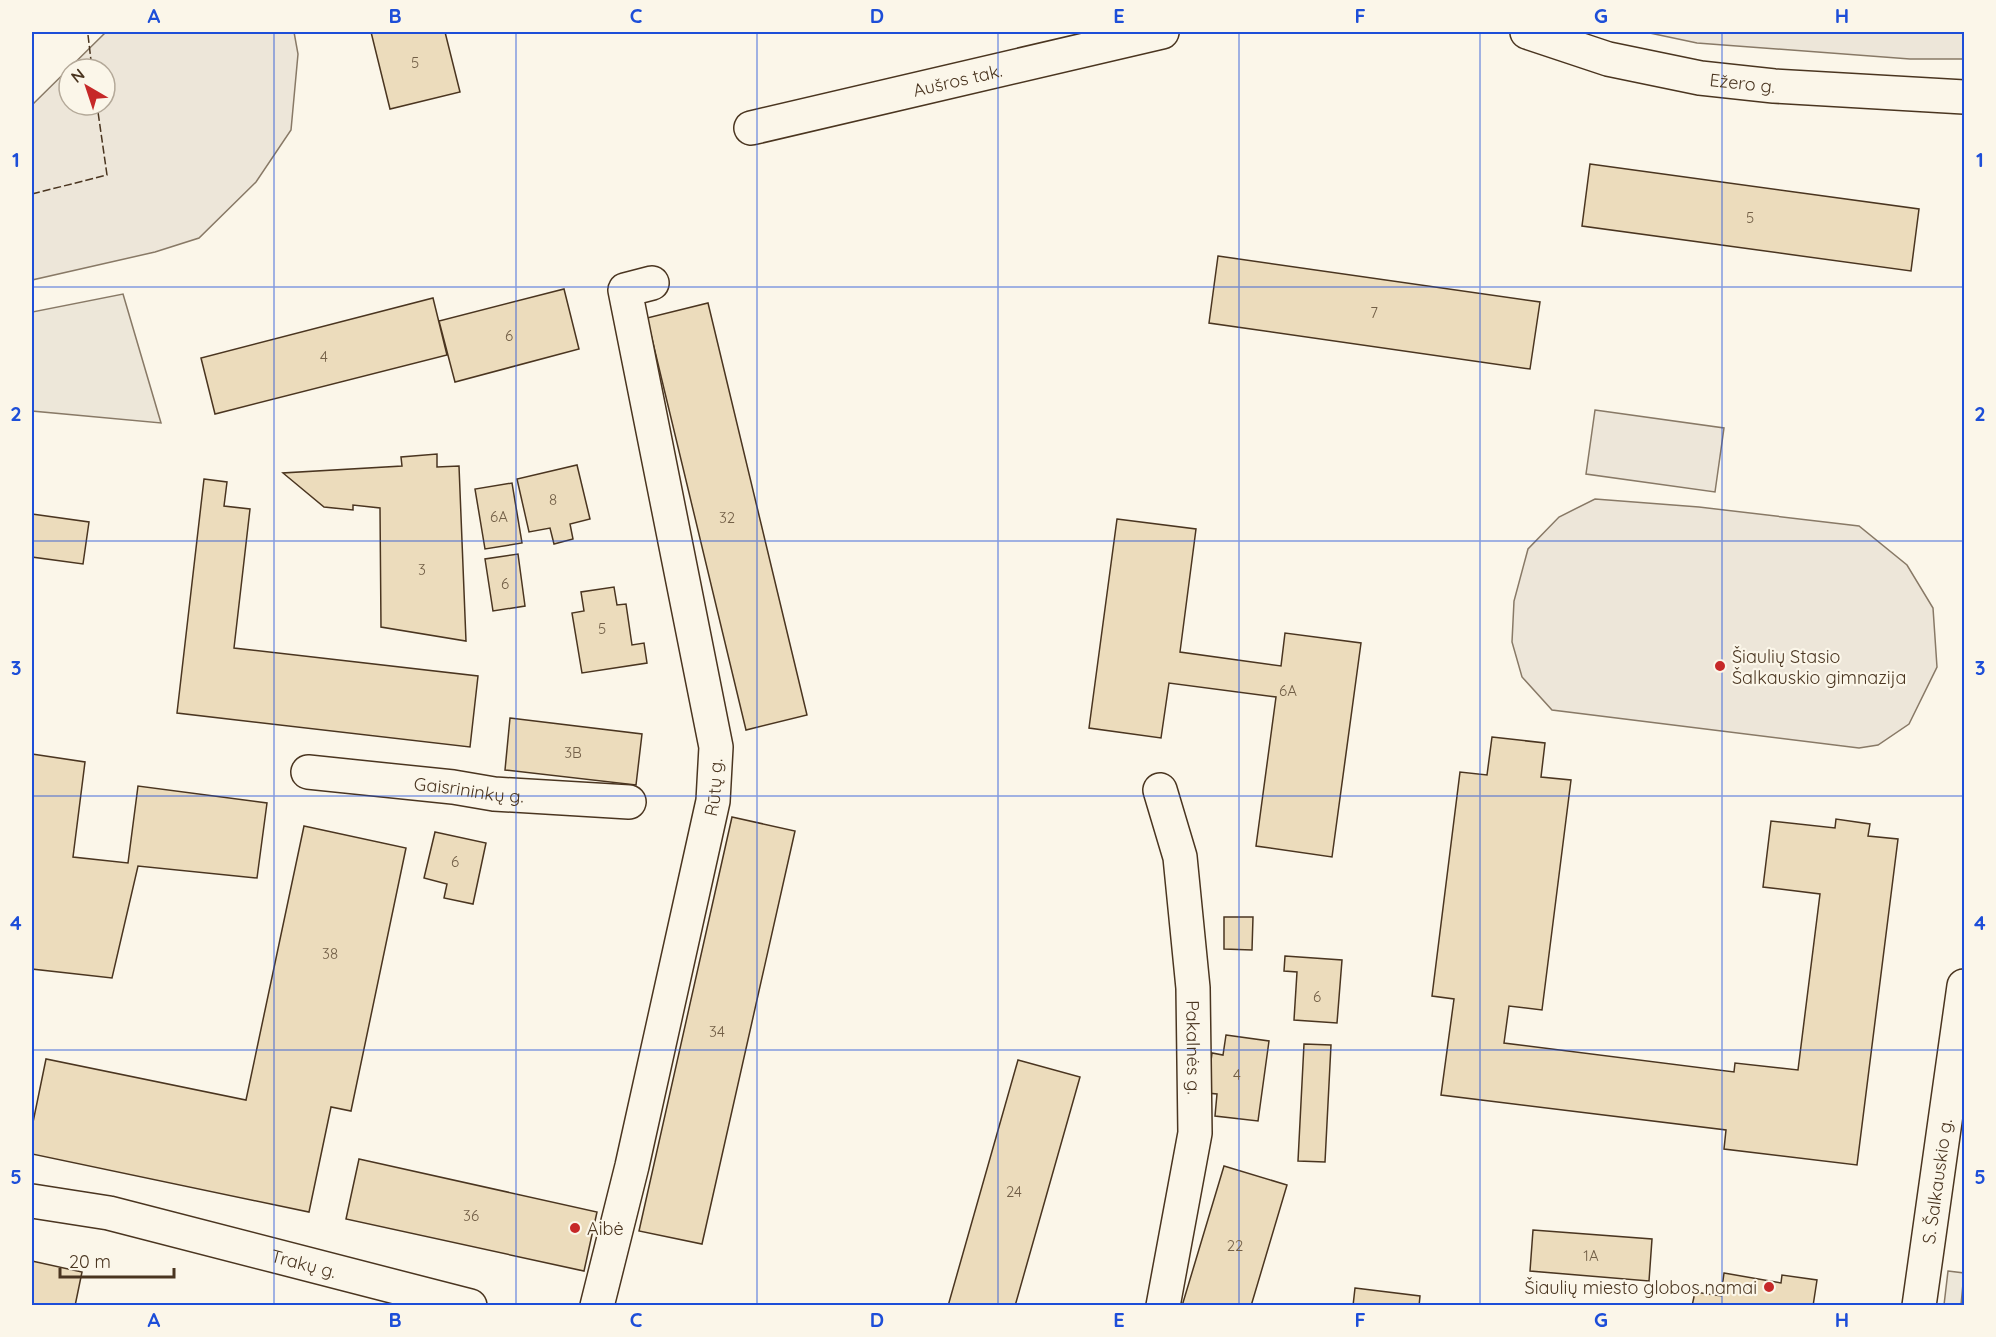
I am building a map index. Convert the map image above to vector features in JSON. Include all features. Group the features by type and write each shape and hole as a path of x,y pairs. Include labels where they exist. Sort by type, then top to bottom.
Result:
{"street":[{"name":"Aušros tak.","path":"751,128 1162,32"},
{"name":"Ežero g.","path":"1527,32 1608,59 1700,78 1774,86 1965,97"},
{"name":"Rūtų g.","path":"597,1305 632,1166 712,801 716,747 625,290 652,283"},
{"name":"Gaisrininkų g.","path":"308,772 453,787 494,794 629,802"},
{"name":"Pakalnės g.","path":"1160,790 1180,857 1189,940 1193,988 1195,1133 1163,1305"},
{"name":"S. Šalkauskio g.","path":"1919,1305 1965,986"},
{"name":"Trakų g.","path":"32,1201 109,1213 470,1305"}],"shaded area":[{"path":"106,32 294,32 298,54 291,130 256,182 199,238 155,252 32,280 32,105 57,80 57,117 117,117 117,57 81,57"},
{"path":"1645,32 1964,32 1964,59 1910,59 1697,43"},
{"path":"123,294 161,423 32,411 32,312"},
{"path":"1595,410 1724,428 1715,492 1586,474"},
{"path":"1595,499 1699,507 1859,526 1907,565 1933,608 1937,667 1909,724 1878,745 1859,748 1552,710 1522,677 1512,642 1514,601 1528,549 1559,517"},
{"path":"1948,1271 1964,1273 1961,1305 1944,1305"}],"building":[{"path":"371,32 445,32 460,92 390,109"},
{"path":"1590,164 1919,209 1911,271 1582,226"},
{"path":"1218,256 1540,302 1530,369 1209,323"},
{"path":"564,289 579,349 455,382 439,321"},
{"path":"433,298 447,355 215,414 201,358"},
{"path":"708,303 807,715 746,730 647,318"},
{"path":"437,454 437,467 459,466 466,641 381,627 380,508 353,505 353,510 324,507 283,473 402,466 401,457"},
{"path":"577,465 590,519 570,524 573,539 554,544 550,528 529,532 517,479"},
{"path":"204,479 227,482 224,506 250,509 234,648 478,676 470,747 177,713"},
{"path":"512,483 522,543 485,549 475,489"},
{"path":"32,514 89,522 83,564 32,557"},
{"path":"1117,519 1196,529 1180,652 1281,666 1285,633 1361,643 1332,857 1256,846 1276,697 1169,683 1161,738 1089,728"},
{"path":"518,554 525,606 493,611 485,559"},
{"path":"614,587 617,605 626,604 632,645 644,643 647,663 582,673 572,613 584,611 581,592"},
{"path":"510,718 642,734 636,785 505,770"},
{"path":"1492,737 1545,743 1541,777 1571,780 1542,1010 1509,1006 1504,1043 1734,1072 1735,1063 1798,1070 1820,894 1763,887 1771,821 1835,828 1836,819 1870,824 1868,836 1898,839 1857,1165 1724,1149 1726,1130 1441,1095 1454,999 1432,996 1460,772 1487,775"},
{"path":"32,754 85,762 73,857 128,863 138,786 267,803 257,878 138,866 112,978 32,969"},
{"path":"732,817 795,831 702,1244 639,1231"},
{"path":"304,826 406,848 351,1111 331,1107 309,1212 32,1154 32,1127 46,1059 246,1100"},
{"path":"435,832 486,843 473,904 444,898 447,884 424,878"},
{"path":"1224,917 1253,917 1252,950 1224,949"},
{"path":"1285,956 1342,960 1337,1023 1294,1020 1297,972 1284,971"},
{"path":"1226,1035 1269,1041 1258,1121 1215,1116 1217,1094 1207,1093 1212,1053 1223,1055"},
{"path":"1304,1044 1331,1045 1325,1162 1298,1161"},
{"path":"1018,1060 1080,1077 1015,1306 948,1306"},
{"path":"359,1159 597,1212 584,1271 346,1219"},
{"path":"1224,1166 1287,1185 1251,1306 1182,1306"},
{"path":"1533,1230 1652,1239 1649,1281 1530,1271"},
{"path":"32,1261 82,1272 75,1306 32,1306"},
{"name":"Šiaulių miesto globos namai","path":"1724,1273 1781,1283 1782,1275 1817,1280 1813,1306 1692,1306 1695,1292 1721,1296"},
{"path":"1355,1288 1420,1296 1419,1306 1353,1306"}],"fence":[{"path":"88,35 91,57"},
{"path":"32,194 107,175 99,117"}],"place":[{"name":"Šiaulių Stasio Šalkauskio gimnazija","path":"1720,666"},
{"name":"Aibė","path":"575,1228"},
{"name":"Šiaulių miesto globos namai","path":"1769,1287"}]}
